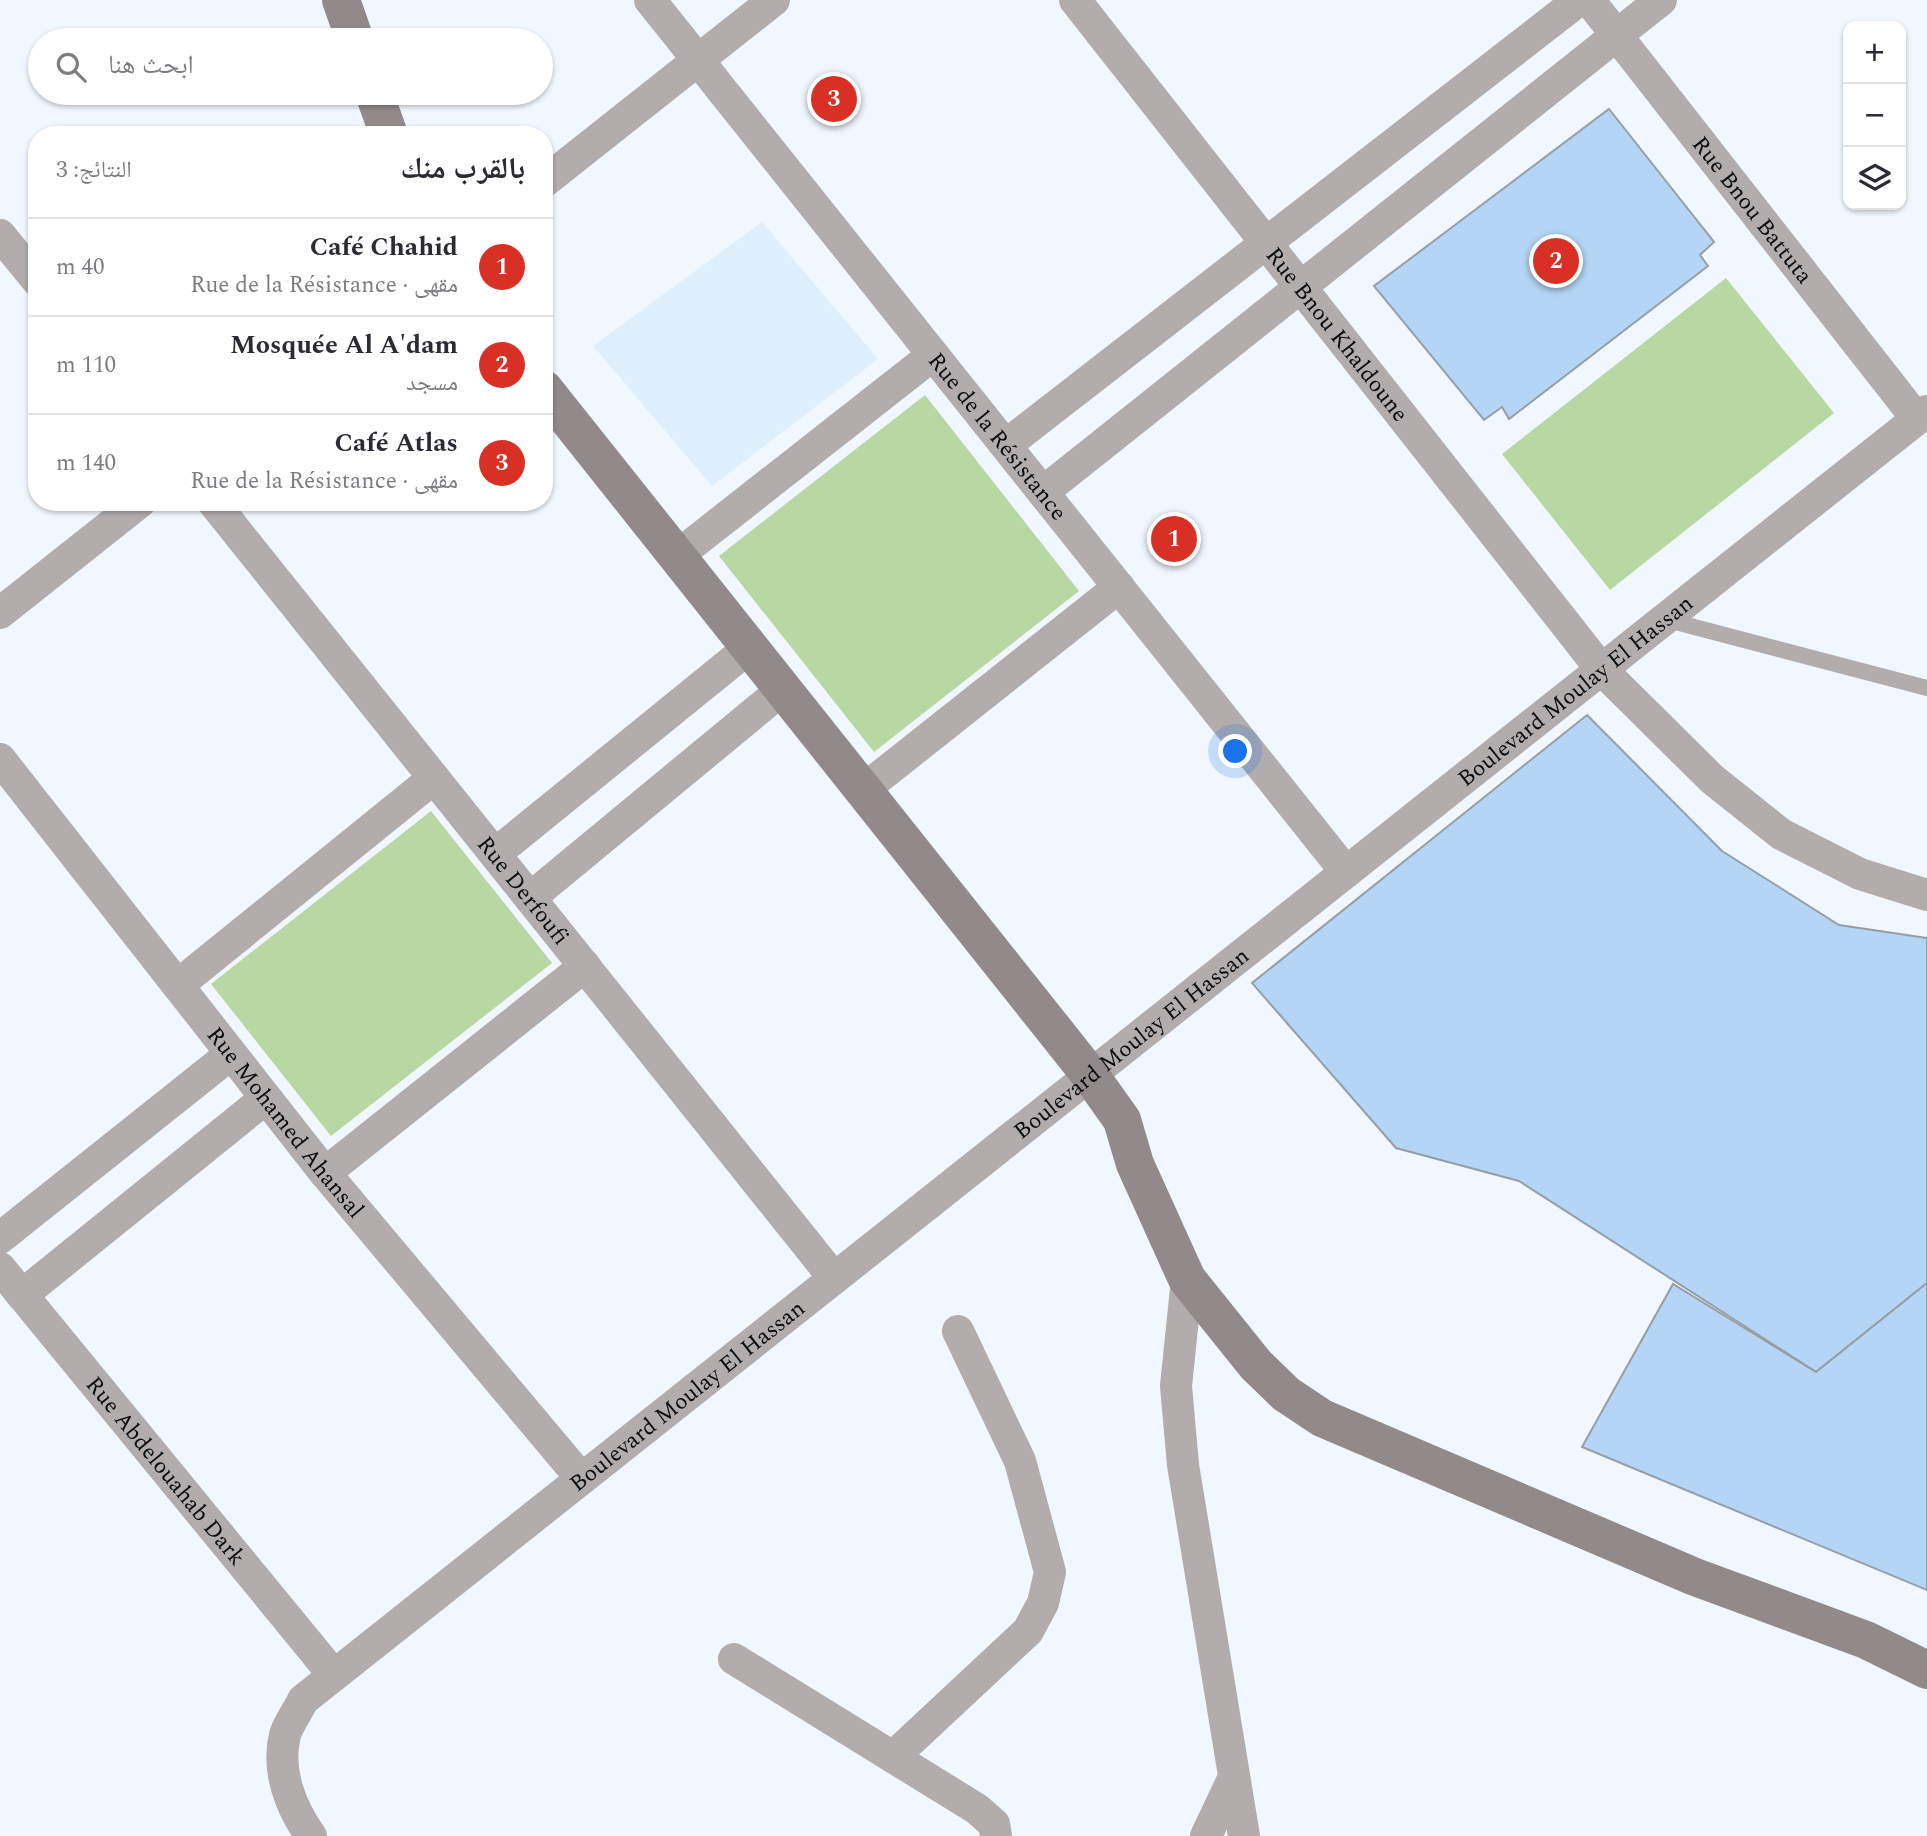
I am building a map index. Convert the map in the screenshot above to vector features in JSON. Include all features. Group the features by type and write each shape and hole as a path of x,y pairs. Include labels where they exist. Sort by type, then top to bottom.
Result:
{"main road":[{"path":"341,0 351,28"},
{"path":"378,105 386,126"},
{"path":"553,400 1090,1075 1122,1120 1135,1164 1187,1279 1256,1365 1286,1394 1322,1418 1695,1577 1866,1640 1927,1670"}],"street":[{"name":"Rue de la Résistance","path":"650,0 1346,872"},
{"path":"553,175 774,0"},
{"name":"Rue Bnou Khaldoune","path":"1075,0 1601,669 1712,779 1781,834 1860,874 1927,895"},
{"path":"1006,445 1579,0"},
{"name":"Rue Bnou Battuta","path":"1588,0 1922,415"},
{"path":"1043,492 1661,0"},
{"path":"0,235 28,269"},
{"path":"677,556 933,355"},
{"name":"Boulevard Moulay El Hassan","path":"310,1836 293,1808 284,1773 285,1735 303,1700 1922,415"},
{"path":"0,613 128,511"},
{"name":"Rue Derfoufi","path":"220,511 834,1278"},
{"path":"863,790 1119,587"},
{"path":"495,854 750,647"},
{"path":"530,898 783,689"},
{"name":"Rue Mohamed Ahansal","path":"0,759 325,1172 580,1478"},
{"path":"178,985 434,778"},
{"path":"325,1172 584,966"},
{"path":"0,1238 231,1054"},
{"path":"22,1295 267,1098"},
{"name":"Rue Abdelouahab Dark","path":"0,1268 333,1674"},
{"path":"1187,1279 1176,1386 1183,1465 1244,1836"},
{"path":"892,1757 1028,1631 1043,1603 1050,1572 1020,1461 958,1331"},
{"path":"734,1659 977,1809 994,1824 996,1836"},
{"path":"1206,1836 1234,1777"}],"lane":[{"path":"1664,619 1927,688"}],"shaded area":[{"path":"762,222 878,359 712,486 593,346"}],"green space":[{"path":"1726,278 1834,413 1610,590 1502,454"},
{"path":"925,395 1079,591 874,752 719,556"},
{"path":"431,811 552,963 331,1136 211,984"}],"building":[{"path":"1609,109 1714,242 1700,255 1708,266 1509,419 1502,407 1484,420 1374,286"},
{"path":"1587,715 1722,851 1839,925 1927,938 1927,1283 1816,1372 1519,1181 1396,1148 1252,983"},
{"path":"1927,1283 1927,1590 1582,1447 1673,1284 1816,1372"}],"place":[{"name":"Café Atlas","path":"834,99"},
{"name":"Mosquée Al A'dam","path":"1556,261"},
{"name":"Café Chahid","path":"1174,539"}]}
